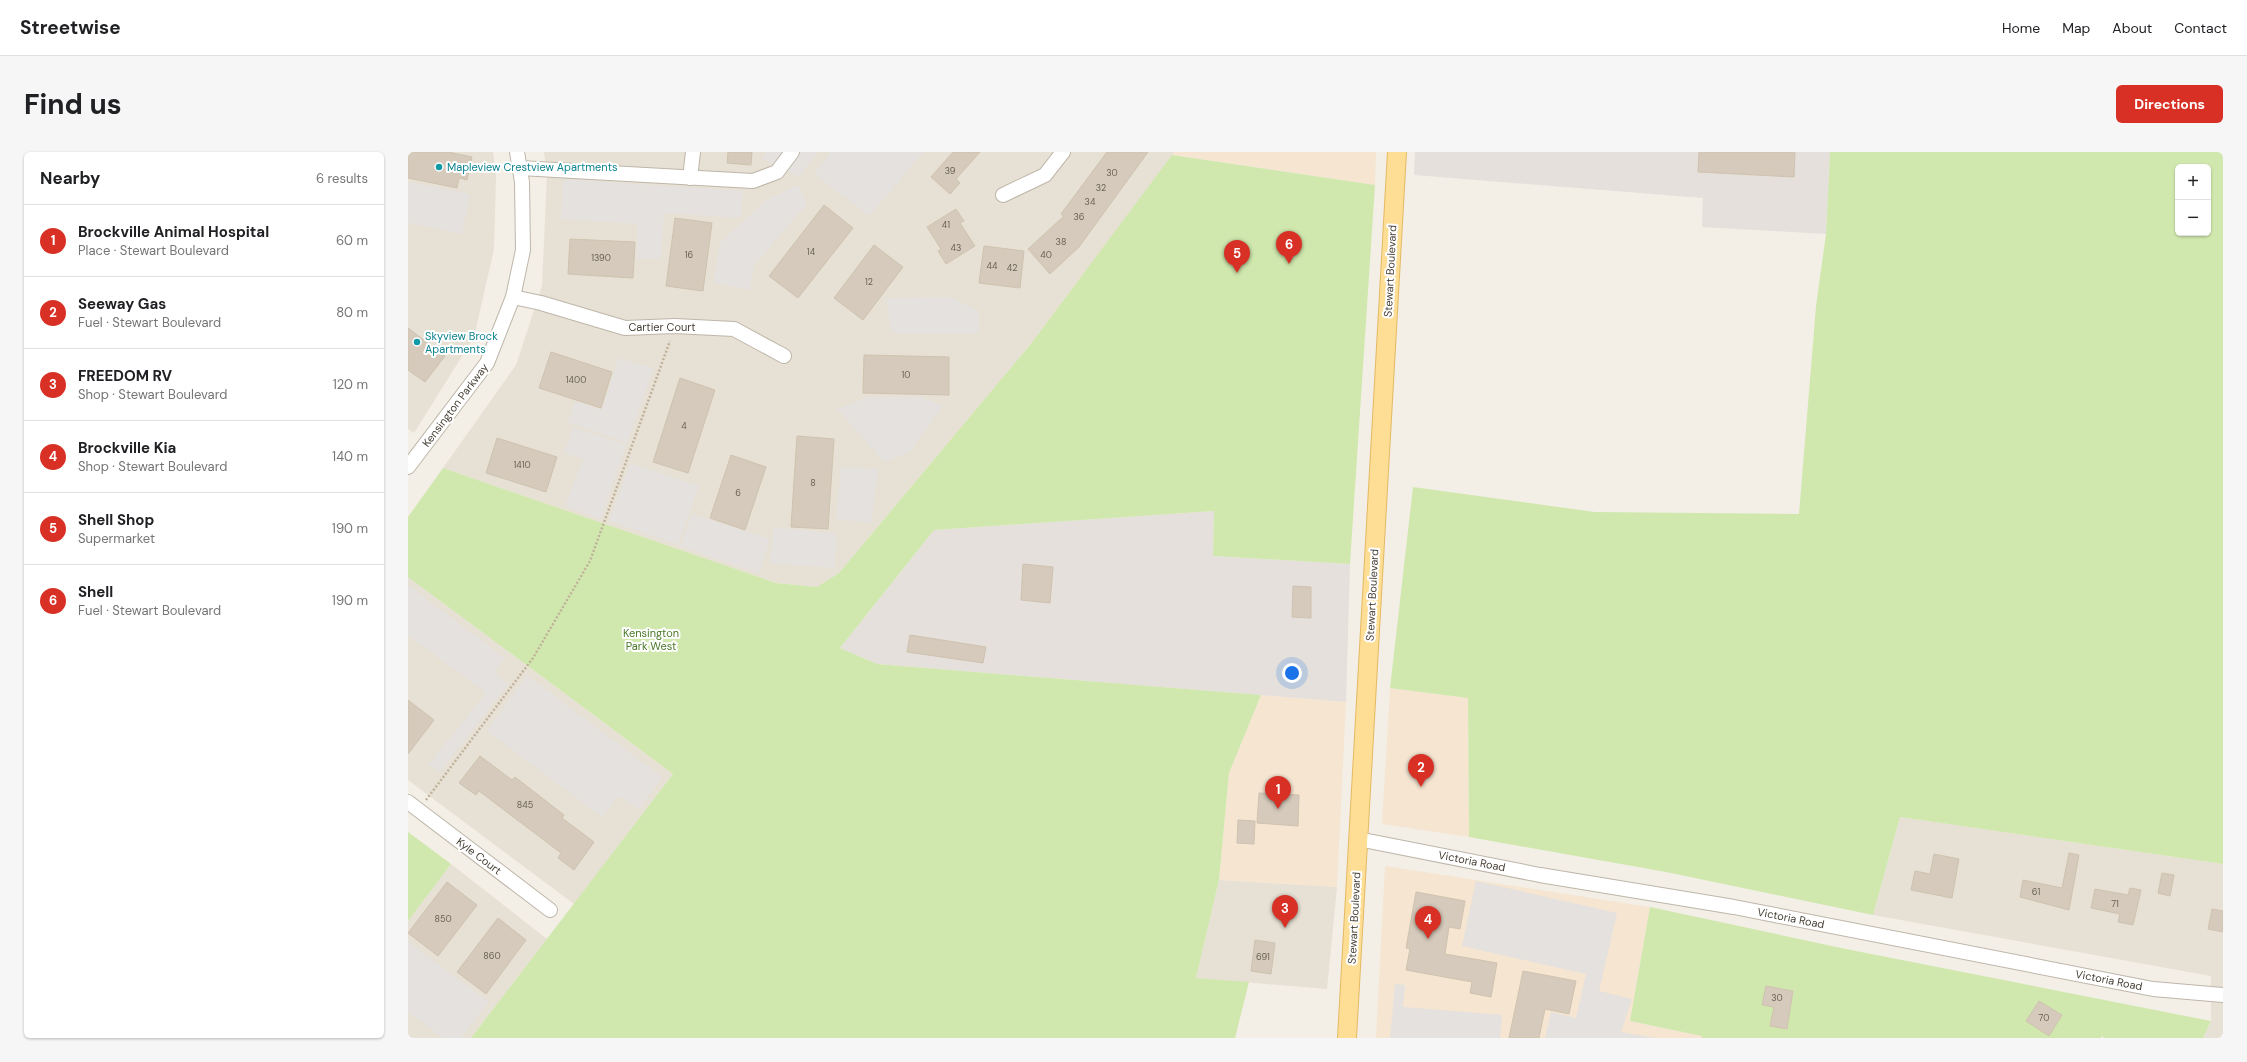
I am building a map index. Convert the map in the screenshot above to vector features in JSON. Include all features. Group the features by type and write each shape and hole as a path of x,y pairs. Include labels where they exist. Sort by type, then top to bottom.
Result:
{"main road":[{"name":"Stewart Boulevard","path":"1347,1038 1397,152"}],"street":[{"name":"Kensington Parkway","path":"408,468 487,363 513,297 523,250 522,182 517,152"},
{"path":"690,178 693,152"},
{"path":"520,168 754,181 777,172 792,152"},
{"path":"1003,195 1045,175 1063,152"},
{"name":"Cartier Court","path":"513,297 541,303 625,328 675,326 734,329 784,356"},
{"name":"Kyle Court","path":"413,806 550,910"},
{"name":"Victoria Road","path":"1358,839 1540,875 1734,907 2153,989 2223,995"}],"path":[{"path":"413,806 533,658 590,561 675,326"}],"shaded area":[{"path":"408,152 493,152 496,175 494,249 474,337 414,433 408,429"},
{"path":"544,152 1175,152 1030,345 839,573 817,587 776,583 443,468 516,365 542,286 547,175"},
{"path":"767,152 818,152 799,177 762,159"},
{"path":"831,152 924,152 869,216 814,174"},
{"path":"1175,152 1376,152 1375,185 1172,155"},
{"path":"1415,152 1830,152 1826,234 1702,227 1703,198 1414,175"},
{"path":"563,179 743,191 741,218 664,213 661,259 636,258 638,224 561,219"},
{"path":"408,182 470,194 462,234 408,223"},
{"path":"798,185 807,204 754,265 750,290 714,283 720,242 767,200"},
{"path":"950,297 979,311 979,333 891,333 886,298"},
{"path":"618,358 654,368 627,443 568,422 575,401 602,410"},
{"path":"868,397 921,397 943,406 909,453 884,462 837,409"},
{"path":"573,427 626,445 601,519 565,506 583,459 564,453"},
{"path":"630,463 699,486 678,545 609,521"},
{"path":"841,467 878,469 871,523 836,519"},
{"path":"1214,511 1213,556 1350,564 1346,702 877,664 840,648 934,530"},
{"path":"692,514 770,539 759,574 680,546"},
{"path":"774,527 837,534 834,568 770,563"},
{"path":"408,577 673,774 574,904 408,780"},
{"path":"408,585 505,658 495,672 508,684 440,772 428,765 486,693 408,635"},
{"path":"527,675 662,777 639,809 618,796 602,817 487,731"},
{"path":"1390,688 1468,698 1469,837 1382,824"},
{"path":"1261,695 1346,702 1337,887 1219,880 1229,773"},
{"path":"1900,817 2223,864 2223,1038 2203,1038 2211,1021 2211,976 1873,915"},
{"path":"451,864 547,939 471,1038 408,1038 408,921"},
{"path":"1385,866 1650,907 1630,1021 1702,1036 1702,1038 1376,1038"},
{"path":"1219,880 1337,887 1327,989 1196,978"},
{"path":"1476,881 1617,913 1599,991 1632,999 1621,1032 1656,1038 1545,1038 1551,1012 1576,1018 1586,974 1462,946"},
{"path":"408,942 489,1002 461,1038 443,1038 408,1012"},
{"path":"1395,984 1405,985 1403,1007 1502,1015 1500,1038 1390,1038"}],"green space":[{"path":"1830,152 2223,152 2223,864 1900,817 1873,915 1666,872 1469,837 1468,698 1390,688 1413,487 1595,512 1799,514 1816,306 1826,234"},
{"name":"Kensington Park West","path":"1172,155 1375,185 1350,564 1213,556 1214,511 934,530 840,648 877,664 1261,695 1229,773 1219,880 1196,978 1249,982 1235,1038 471,1038 673,774 408,577 408,517 443,468 776,583 817,587 839,573 1030,345"},
{"path":"408,832 451,864 408,921"},
{"path":"1650,907 1846,949 2211,1021 2203,1038 2104,1038 2102,1036 2101,1038 1702,1038 1702,1036 1630,1021"}],"building":[{"name":"Mapleview Crestview Apartments","path":"408,152 448,152 472,157 467,180 459,178 457,188 408,178"},
{"path":"728,152 752,152 751,165 727,163"},
{"path":"953,152 980,152 956,179 960,183 950,194 931,177"},
{"path":"1107,152 1148,152 1079,247 1050,274 1028,249 1064,216 1061,214"},
{"path":"1699,152 1795,152 1794,177 1698,172"},
{"path":"824,205 853,228 798,298 769,276"},
{"path":"956,209 964,221 960,223 975,246 946,264 938,251 941,249 927,227"},
{"path":"675,218 712,223 703,291 666,286"},
{"path":"570,239 635,242 633,278 568,274"},
{"path":"874,245 903,267 863,320 834,298"},
{"path":"984,246 1024,251 1020,288 979,283"},
{"name":"Skyview Brock Apartments","path":"408,328 445,356 425,382 408,370"},
{"path":"551,352 612,372 601,408 539,388"},
{"path":"864,355 949,357 949,395 863,393"},
{"path":"680,378 715,390 688,473 653,462"},
{"path":"797,436 834,439 828,529 791,527"},
{"path":"497,438 557,457 546,492 486,473"},
{"path":"731,455 766,467 745,530 710,518"},
{"path":"1023,564 1053,567 1050,603 1021,600"},
{"path":"1293,586 1311,587 1311,618 1292,617"},
{"path":"910,635 986,647 983,663 907,652"},
{"path":"408,700 434,720 408,754"},
{"path":"480,756 512,780 515,777 564,815 562,818 594,842 574,870 558,858 561,853 479,791 476,795 459,783"},
{"path":"1259,793 1299,795 1298,826 1257,823"},
{"path":"1238,820 1255,821 1254,844 1237,843"},
{"path":"2069,853 2079,855 2069,910 2020,897 2023,880 2062,888"},
{"path":"1934,854 1959,859 1952,898 1911,890 1915,871 1930,874"},
{"path":"2162,873 2174,875 2170,896 2158,893"},
{"path":"447,882 477,905 438,956 408,933"},
{"path":"2130,888 2141,890 2133,925 2118,922 2120,914 2091,908 2095,889 2128,895"},
{"path":"1416,892 1465,901 1460,929 1449,927 1445,954 1497,963 1491,997 1470,993 1472,982 1406,970 1410,949 1406,948"},
{"path":"2212,909 2223,911 2223,932 2208,929"},
{"path":"498,918 526,940 486,994 457,972"},
{"path":"1255,940 1275,943 1271,974 1251,971"},
{"path":"1523,971 1576,981 1569,1014 1545,1009 1539,1038 1509,1038"},
{"path":"1766,986 1793,991 1787,1029 1770,1026 1774,1007 1762,1005"},
{"path":"2039,1001 2062,1015 2049,1036 2026,1021"}],"place":[{"name":"Mapleview Crestview Apartments","path":"439,167"},
{"name":"Shell","path":"1289,264"},
{"name":"Shell Shop","path":"1237,273"},
{"name":"Skyview Brock Apartments","path":"417,342"},
{"name":"Seeway Gas","path":"1421,787"},
{"name":"Brockville Animal Hospital","path":"1278,809"},
{"name":"FREEDOM RV","path":"1285,928"},
{"name":"Brockville Kia","path":"1428,939"}]}
